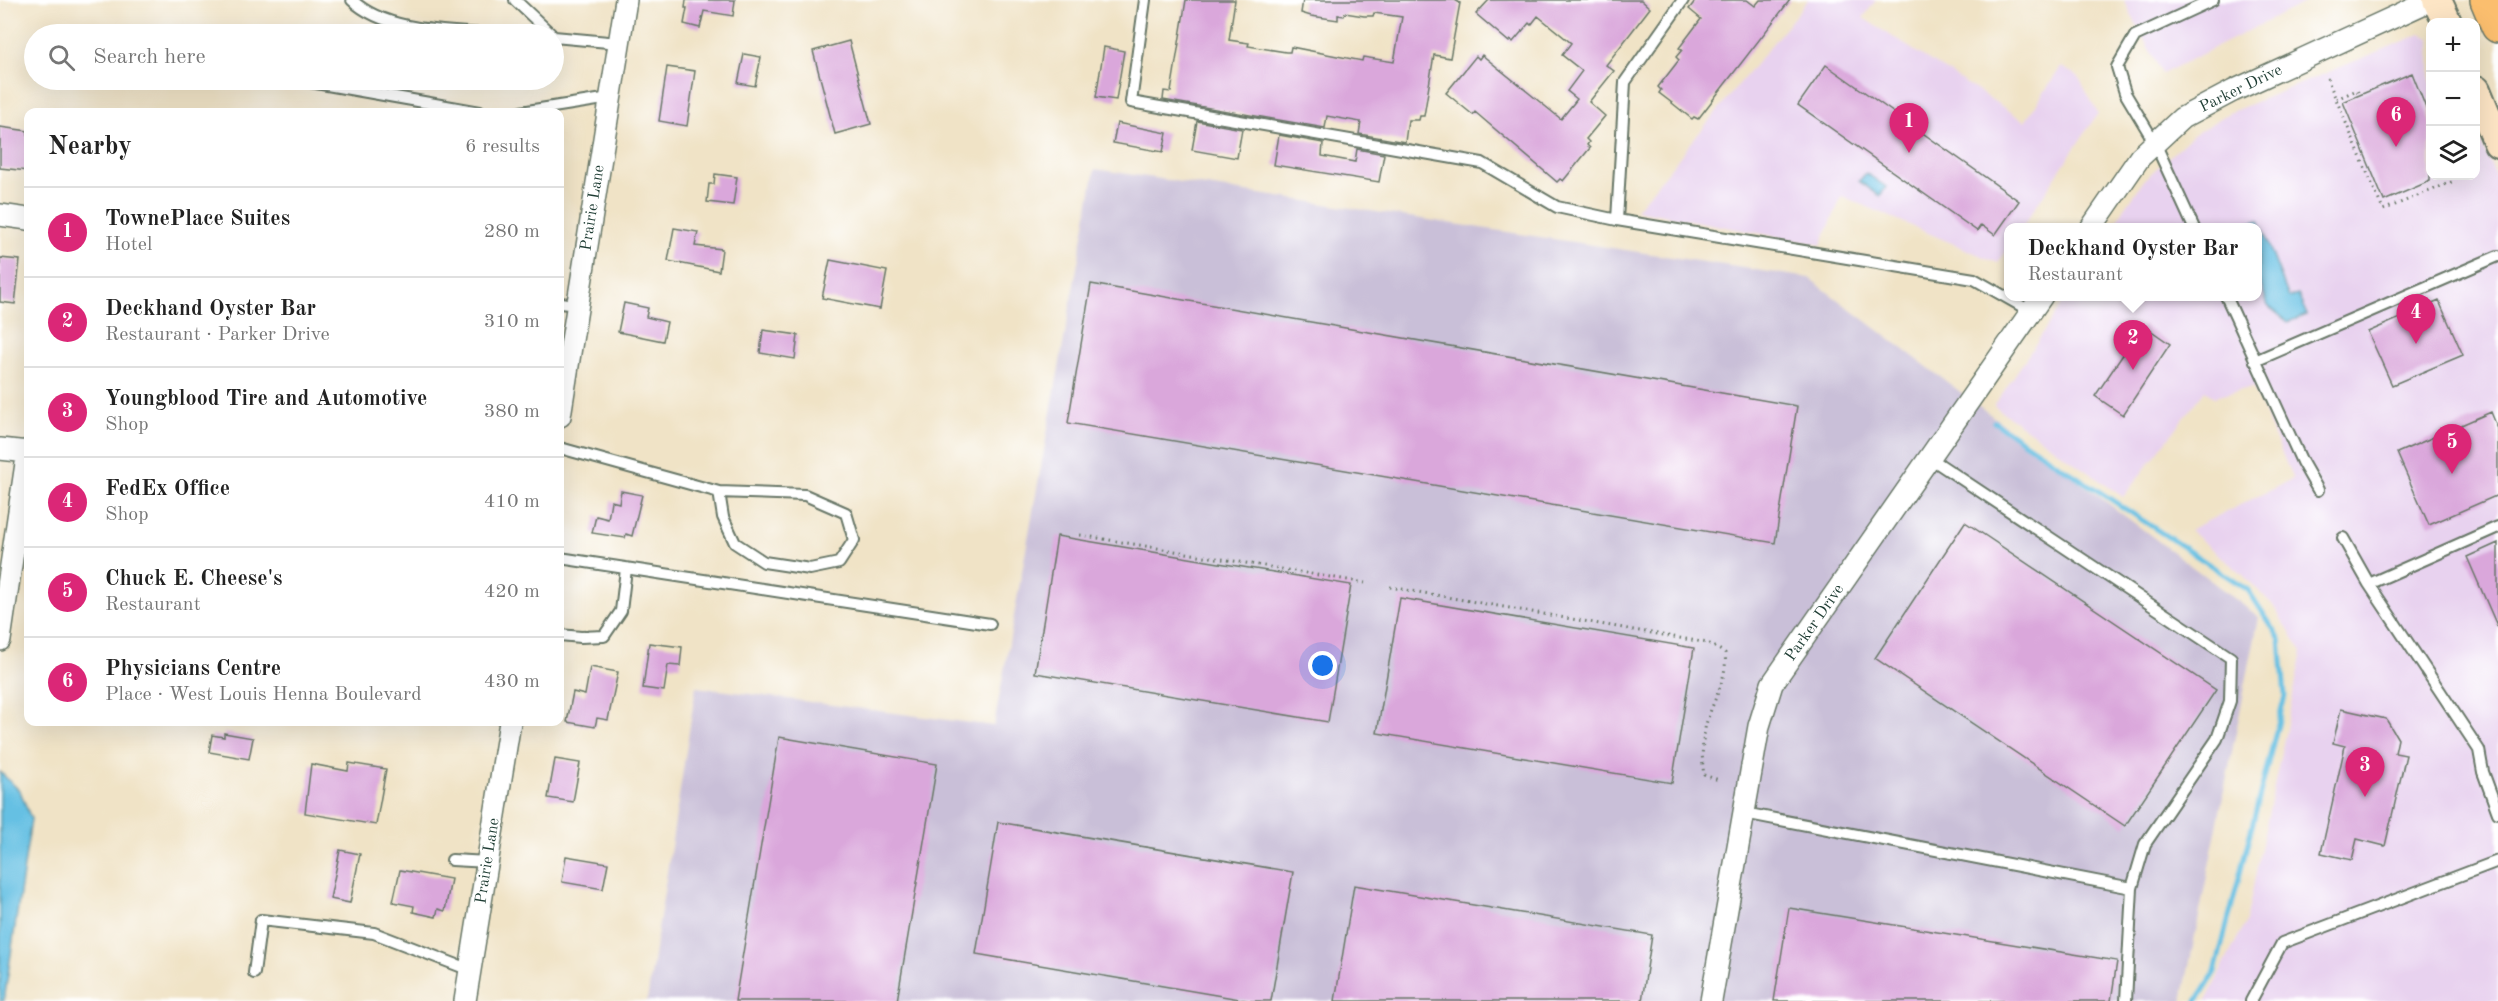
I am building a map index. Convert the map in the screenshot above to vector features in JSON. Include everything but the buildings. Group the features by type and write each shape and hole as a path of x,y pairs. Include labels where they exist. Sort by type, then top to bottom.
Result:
{"highway":[{"path":"2487,0 2498,26"}],"main road":[{"path":"2437,0 2445,18"},
{"path":"2480,102 2498,143"}],"street":[{"name":"Prairie Lane","path":"564,360 568,304 610,98 626,0"},
{"name":"Parker Drive","path":"2094,223 2140,157 2182,118 2233,91 2431,0"},
{"path":"0,215 24,218"},
{"name":"Parker Drive","path":"1711,1001 1759,726 1772,684 2037,304"},
{"path":"0,449 24,451"},
{"path":"0,639 24,478"},
{"name":"Prairie Lane","path":"465,1001 509,726"}],"lane":[{"path":"352,0 374,17 404,24"},
{"path":"515,0 540,24"},
{"path":"1144,0 1131,102 1482,163 1557,207 1974,279 2004,291"},
{"path":"1617,219 1625,82 1683,0"},
{"path":"2192,223 2155,143 2125,93 2117,67 2135,36 2213,0"},
{"path":"564,37 619,43"},
{"path":"356,90 457,108"},
{"path":"546,108 610,98"},
{"path":"2255,361 2498,256"},
{"path":"2228,301 2318,490"},
{"path":"564,449 719,492 805,495 846,513 854,540 839,563 810,569 764,562 735,543 723,518 719,492"},
{"path":"1930,458 2231,658 2230,701 2217,739 2145,844 2132,888 2126,1001"},
{"path":"2368,584 2498,527"},
{"path":"2343,537 2368,584 2479,750 2483,772 2498,813"},
{"path":"564,559 990,624"},
{"path":"564,635 604,636 621,611 626,569"},
{"path":"1744,813 2132,888"},
{"path":"452,860 488,862"},
{"path":"2251,1001 2282,943 2498,861"},
{"path":"254,974 261,920 374,933 470,970"}],"path":[{"path":"2326,78 2383,210 2454,181"},
{"path":"2336,99 2357,90 2359,95"},
{"path":"1080,535 1365,583"},
{"path":"1390,587 1665,635 1708,643 1719,648 1725,653 1726,661 1703,737 1703,766 1704,775 1719,780"}],"shaded area":[{"path":"1808,0 1876,0 1863,18 2025,121 2061,67 2078,76 2098,113 2025,223 2004,223 2004,254 1998,263 1842,196 1821,245 1636,210"},
{"path":"2124,0 2310,0 2162,74"},
{"path":"2421,34 2426,36 2426,180 2480,180 2480,139 2498,182 2498,1001 2206,1001 2246,921 2302,652 2272,604 2243,575 2189,530 2293,479 2253,387 2214,397 2205,391 2123,497 1994,406 2064,301 2262,301 2262,223 2115,223 2145,179 2193,135 2229,113"},
{"path":"1095,169 1809,278 2259,617 2182,1001 647,1001 696,687 994,726"}],"water":[{"path":"1866,173 1886,187 1880,196 1859,181"},
{"path":"2262,228 2289,298 2298,295 2307,315 2288,322 2268,306 2262,289"},
{"path":"0,772 20,791 31,819 4,1001 0,1001"}],"waterway":[{"path":"1994,422 2248,590 2280,639 2285,696 2215,972 2197,1001"}],"place":[{"name":"Physicians Centre","path":"2396,147"},
{"name":"TownePlace Suites","path":"1909,153"},
{"name":"FedEx Office","path":"2416,344"},
{"name":"Deckhand Oyster Bar","path":"2133,370"},
{"name":"Chuck E. Cheese's","path":"2452,474"},
{"name":"Youngblood Tire and Automotive","path":"2365,797"}]}
